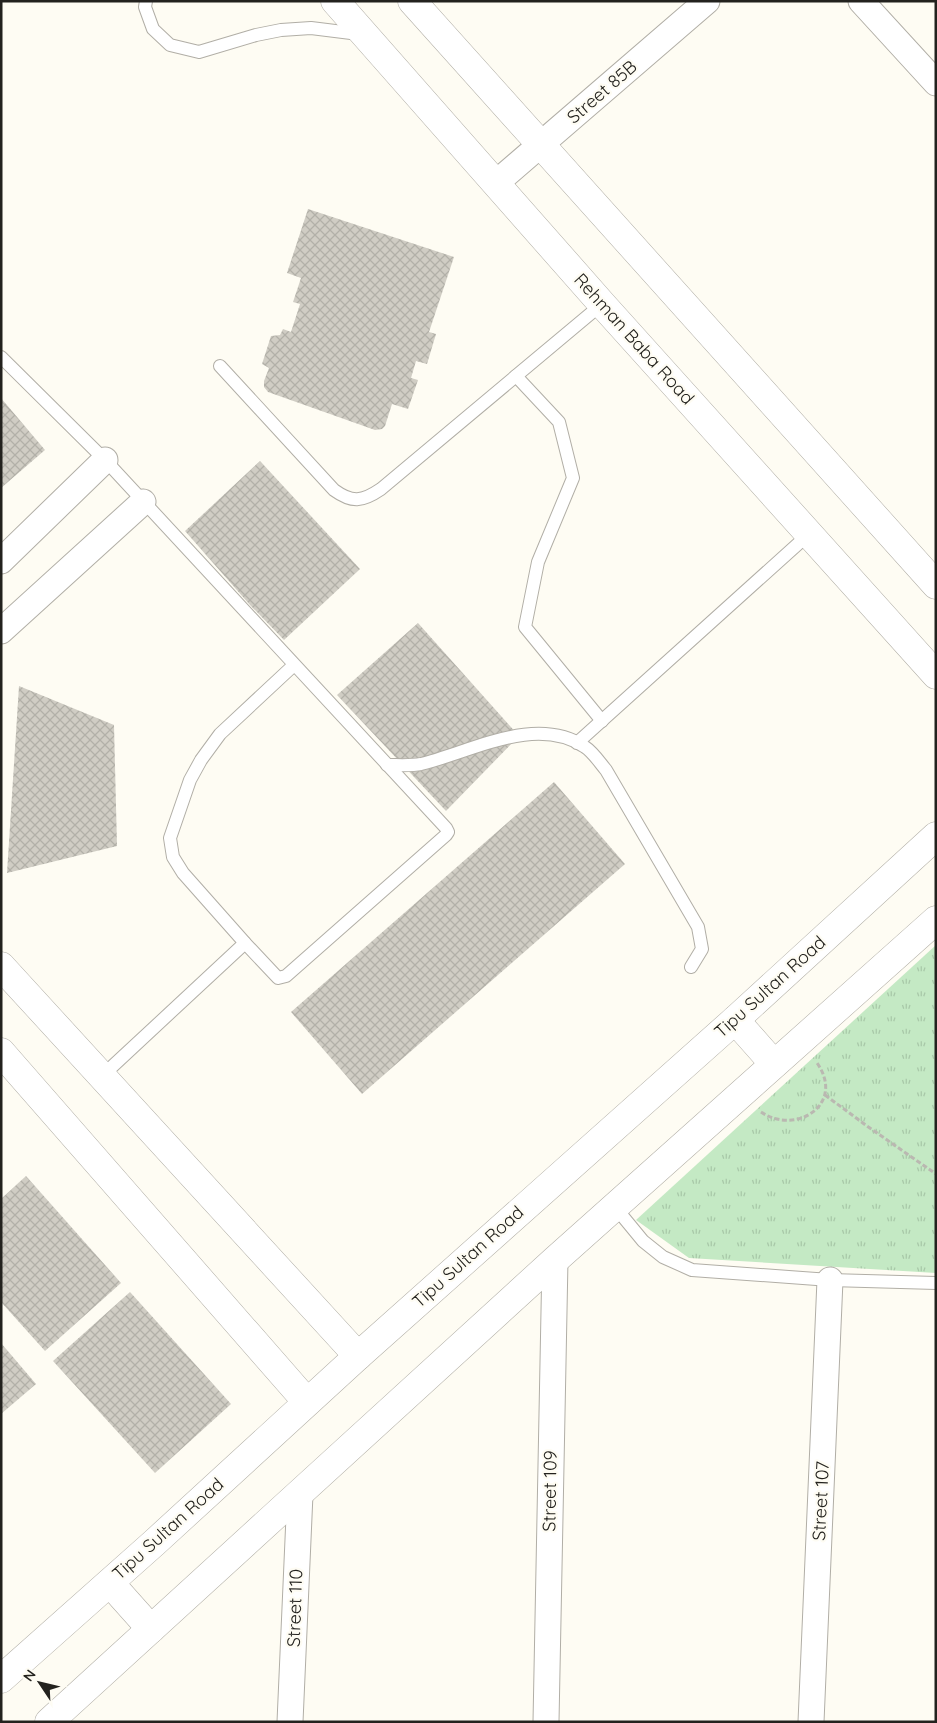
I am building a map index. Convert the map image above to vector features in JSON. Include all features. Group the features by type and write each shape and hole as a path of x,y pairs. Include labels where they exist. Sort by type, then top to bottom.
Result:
{"street":[{"name":"Rehman Baba Road","path":"335,1 602,304 936,676"},
{"path":"412,1 936,585"},
{"name":"Street 85B","path":"496,183 707,1"},
{"path":"861,1 936,83"},
{"path":"1,561 106,460"},
{"path":"1,632 143,502"},
{"name":"Tipu Sultan Road","path":"1,1679 358,1356 735,1020 936,836"},
{"path":"49,1722 555,1260 936,920"},
{"path":"1,966 358,1356"},
{"path":"735,1020 774,1064"},
{"path":"1,1052 307,1402"},
{"name":"Street 109","path":"546,1722 555,1260"},
{"name":"Street 107","path":"811,1722 830,1280"},
{"name":"Street 110","path":"290,1722 300,1494"},
{"path":"110,1582 151,1629"}],"lane":[{"path":"146,1 145,7 153,29 170,45 200,52 256,34 281,30 311,28 364,34"},
{"path":"220,366 334,490 344,497 358,500 369,498 380,490 602,304"},
{"path":"1,357 106,460 448,832 286,976 278,978 244,943 183,873 173,857 170,838 190,780 201,760 220,734 294,665"},
{"path":"516,376 559,422 573,478 538,562 525,626 602,721"},
{"path":"577,743 809,534"},
{"path":"387,765 420,764 506,738 534,734 563,737 586,747 606,770 698,927 702,949 691,967"},
{"path":"102,1076 244,943"},
{"path":"615,1207 643,1241 663,1257 692,1270 830,1280 936,1284"}],"path":[{"path":"756,1109 768,1117 796,1120 810,1115 821,1106 825,1095 824,1078 818,1065 812,1058"},
{"path":"825,1095 936,1174"}],"green space":[{"path":"936,945 936,1273 689,1258 636,1220"}],"building":[{"path":"308,209 454,257 429,332 436,334 427,364 416,361 411,378 418,380 408,409 392,404 385,426 382,429 375,430 268,392 264,387 264,381 269,368 262,364 271,336 280,335 283,329 291,332 300,304 293,302 301,278 287,273"},
{"path":"1,398 45,450 1,488"},
{"path":"260,461 360,569 284,640 250,605 185,531"},
{"path":"418,623 519,736 446,811 337,695"},
{"path":"19,686 114,725 117,846 7,873"},
{"path":"554,782 625,864 362,1094 291,1012"},
{"path":"26,1176 121,1283 45,1351 1,1302 1,1199"},
{"path":"130,1292 231,1404 155,1473 53,1361"},
{"path":"1,1343 36,1384 1,1414"}]}
